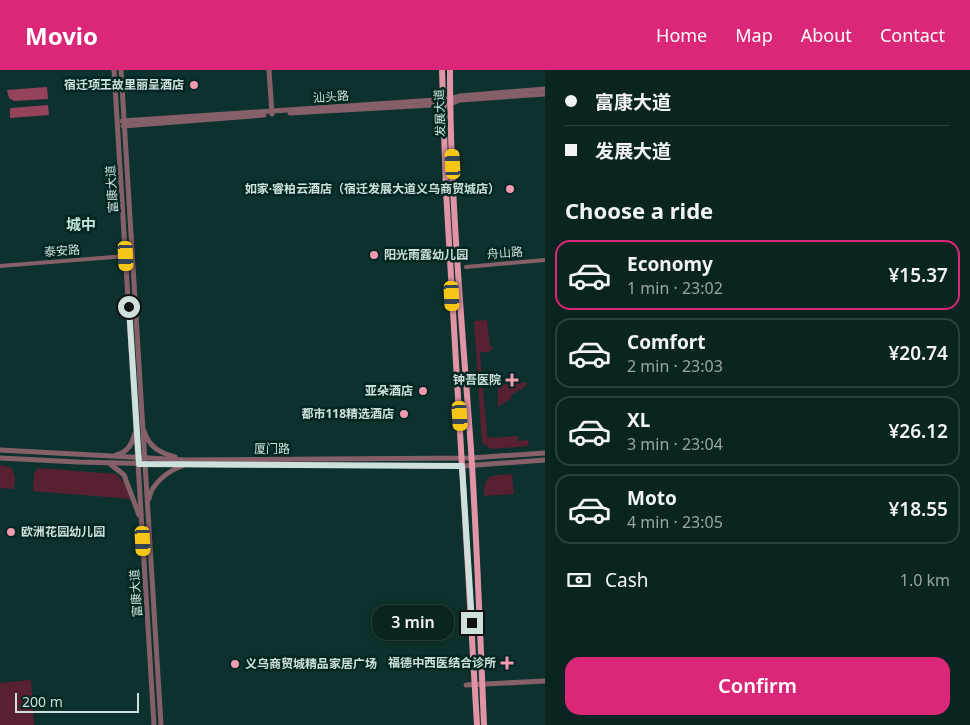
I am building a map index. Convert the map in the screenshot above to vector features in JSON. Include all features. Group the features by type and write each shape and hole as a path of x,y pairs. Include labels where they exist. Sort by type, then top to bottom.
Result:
{"main road":[{"name":"发展大道","path":"442,70 442,102 477,725"},
{"name":"发展大道","path":"450,70 461,312 472,462 484,725"}],"street":[{"name":"富康大道","path":"114,70 139,423"},
{"name":"富康大道","path":"120,70 154,725"},
{"path":"270,70 272,113"},
{"name":"汕头路","path":"450,101 460,96 545,89"},
{"name":"汕头路","path":"117,124 545,94"},
{"name":"泰安路","path":"0,266 126,256"},
{"name":"舟山路","path":"466,266 545,260"},
{"path":"111,456 121,454 131,446 139,423"},
{"path":"139,423 154,448 186,462"},
{"name":"厦门路","path":"0,450 111,456 141,461"},
{"name":"厦门路","path":"0,458 108,463 141,461 462,466 472,462 545,453"},
{"name":"厦门路","path":"186,462 462,458 472,462 545,460"},
{"path":"145,528 150,493 164,476 186,462"},
{"path":"108,463 121,472 128,483 145,528"},
{"name":"富康大道","path":"145,528 160,725"},
{"path":"466,685 545,681"}],"shaded area":[{"path":"47,87 48,99 14,101 9,98 7,90"},
{"path":"48,105 49,115 10,118 11,108"},
{"path":"487,320 490,347 494,347 489,352 480,352 487,436 490,438 518,436 518,441 528,440 529,446 491,449 482,443 474,321"},
{"path":"526,382 526,386 511,395 512,398 498,407 498,385"},
{"path":"0,465 12,468 15,478 14,489 0,488"},
{"path":"38,468 116,474 125,484 131,499 33,491 34,473"},
{"path":"512,474 514,494 484,496 484,488 488,479 494,476"},
{"path":"31,680 34,725 0,725 0,683"}],"place":[{"name":"宿迁项王故里丽呈酒店","path":"194,85"},
{"name":"如家·睿柏云酒店（宿迁发展大道义乌商贸城店）","path":"510,189"},
{"name":"阳光雨露幼儿园","path":"374,255"},
{"name":"钟吾医院","path":"512,380"},
{"name":"亚朵酒店","path":"423,391"},
{"name":"都市118精选酒店","path":"404,414"},
{"name":"欧洲花园幼儿园","path":"11,532"},
{"name":"福德中西医结合诊所","path":"507,663"},
{"name":"义乌商贸城精品家居广场","path":"235,664"}],"district":[{"name":"城中","path":"81,225"}],"route":[{"path":"129,307 139,464 462,466 472,623"}]}
